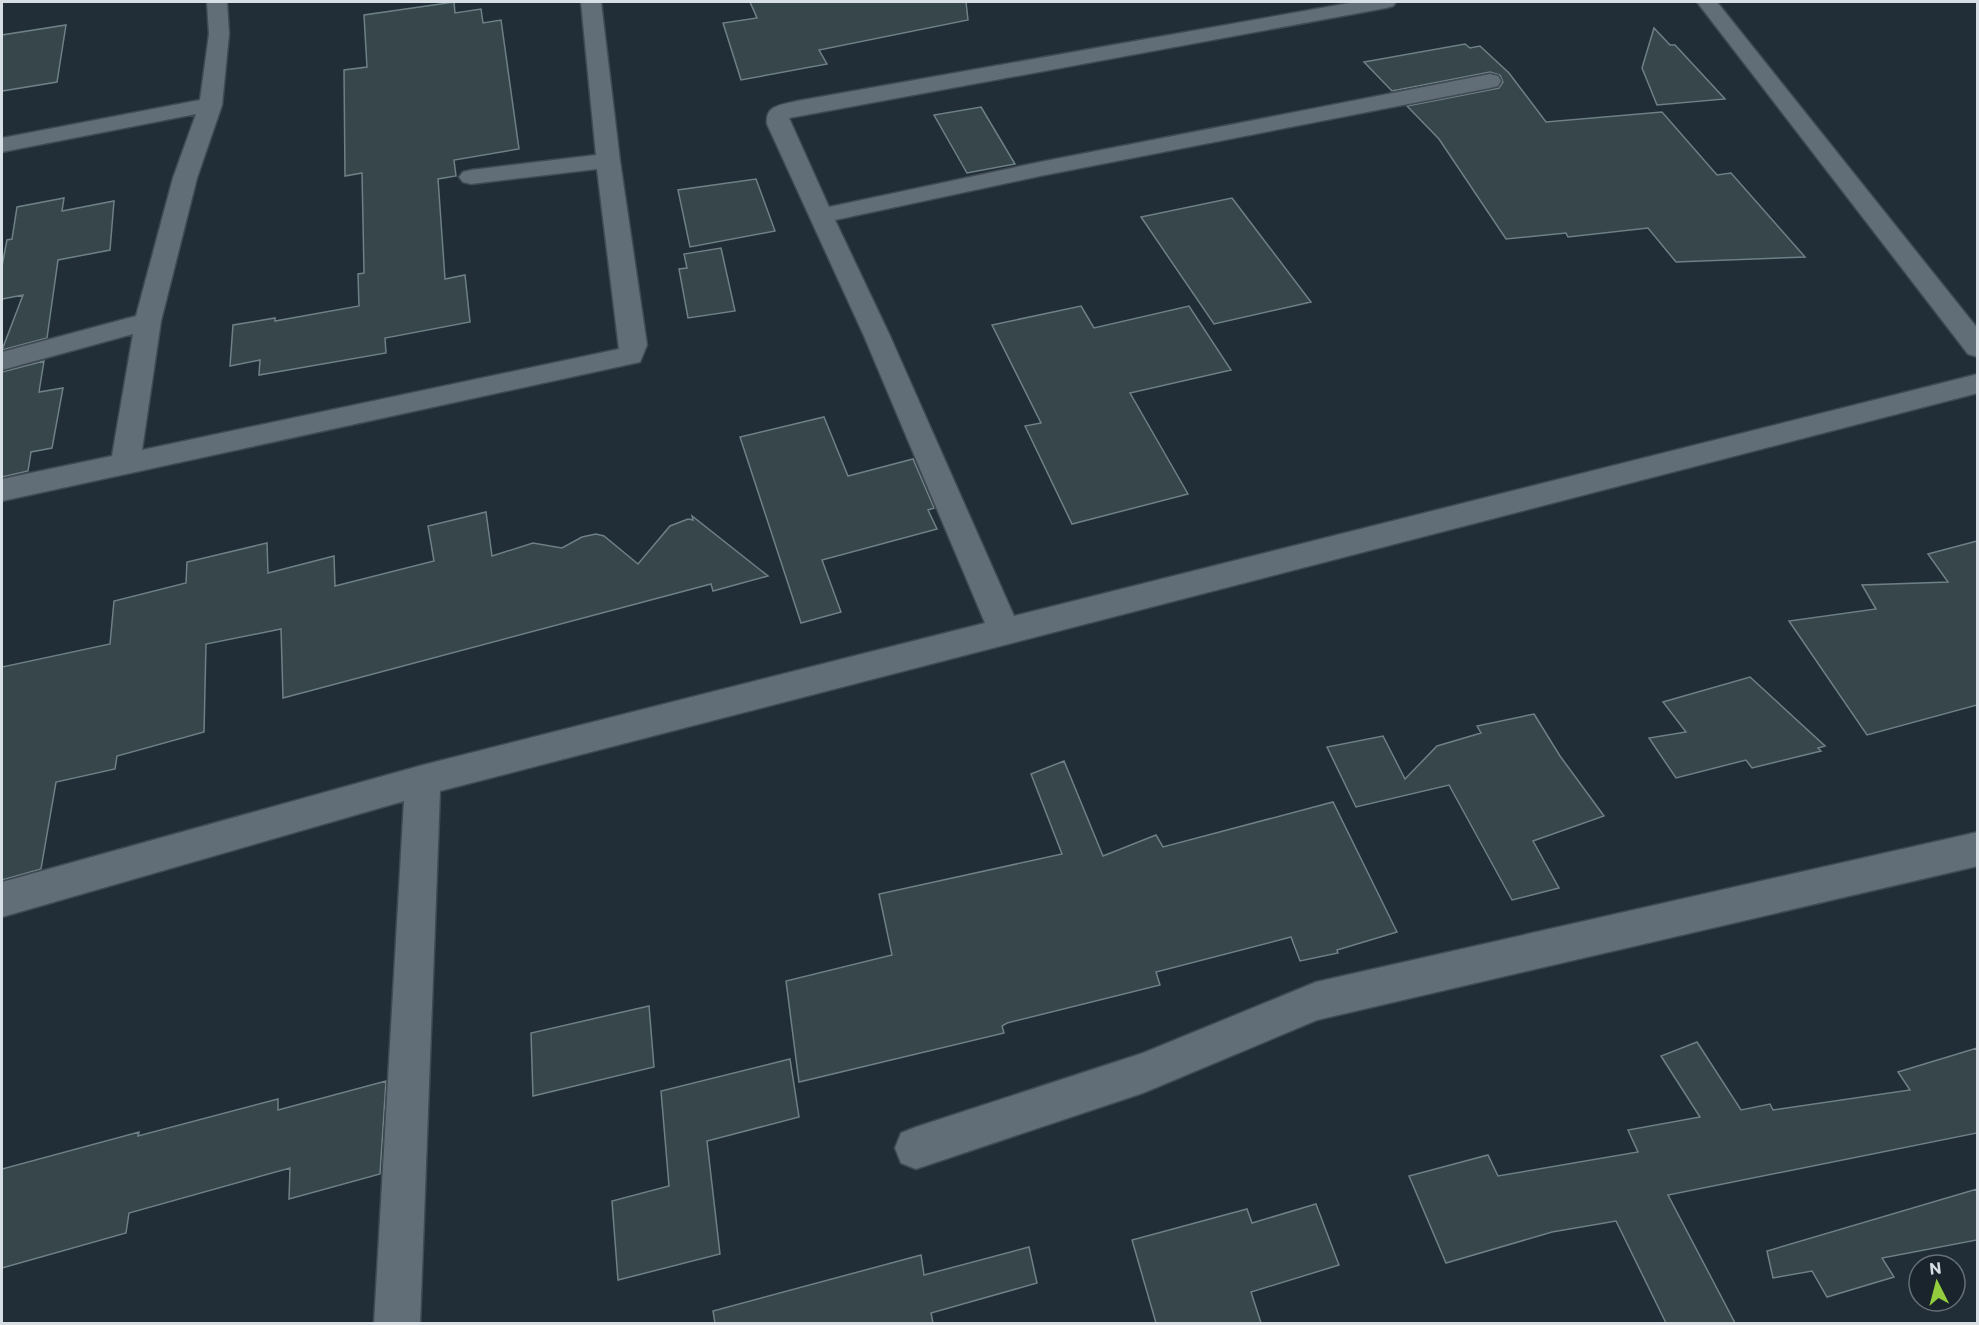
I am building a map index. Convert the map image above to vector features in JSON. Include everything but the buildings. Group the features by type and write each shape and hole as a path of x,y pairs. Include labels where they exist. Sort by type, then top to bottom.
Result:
{"street":[{"path":"125,463 148,321 185,178 211,105 219,34 217,2"},
{"path":"2,490 630,356 634,345 608,161 591,2"},
{"path":"1004,632 877,336 778,124 777,114 808,106 1386,2"},
{"path":"1707,2 1977,348"},
{"path":"821,216 1040,169 1490,81"},
{"path":"2,145 211,105"},
{"path":"471,177 608,161"},
{"path":"2,361 148,321"},
{"path":"2,899 423,780 1977,383"},
{"path":"397,1323 423,780"},
{"path":"916,1148 1143,1073 1316,1001 1977,849"}]}
